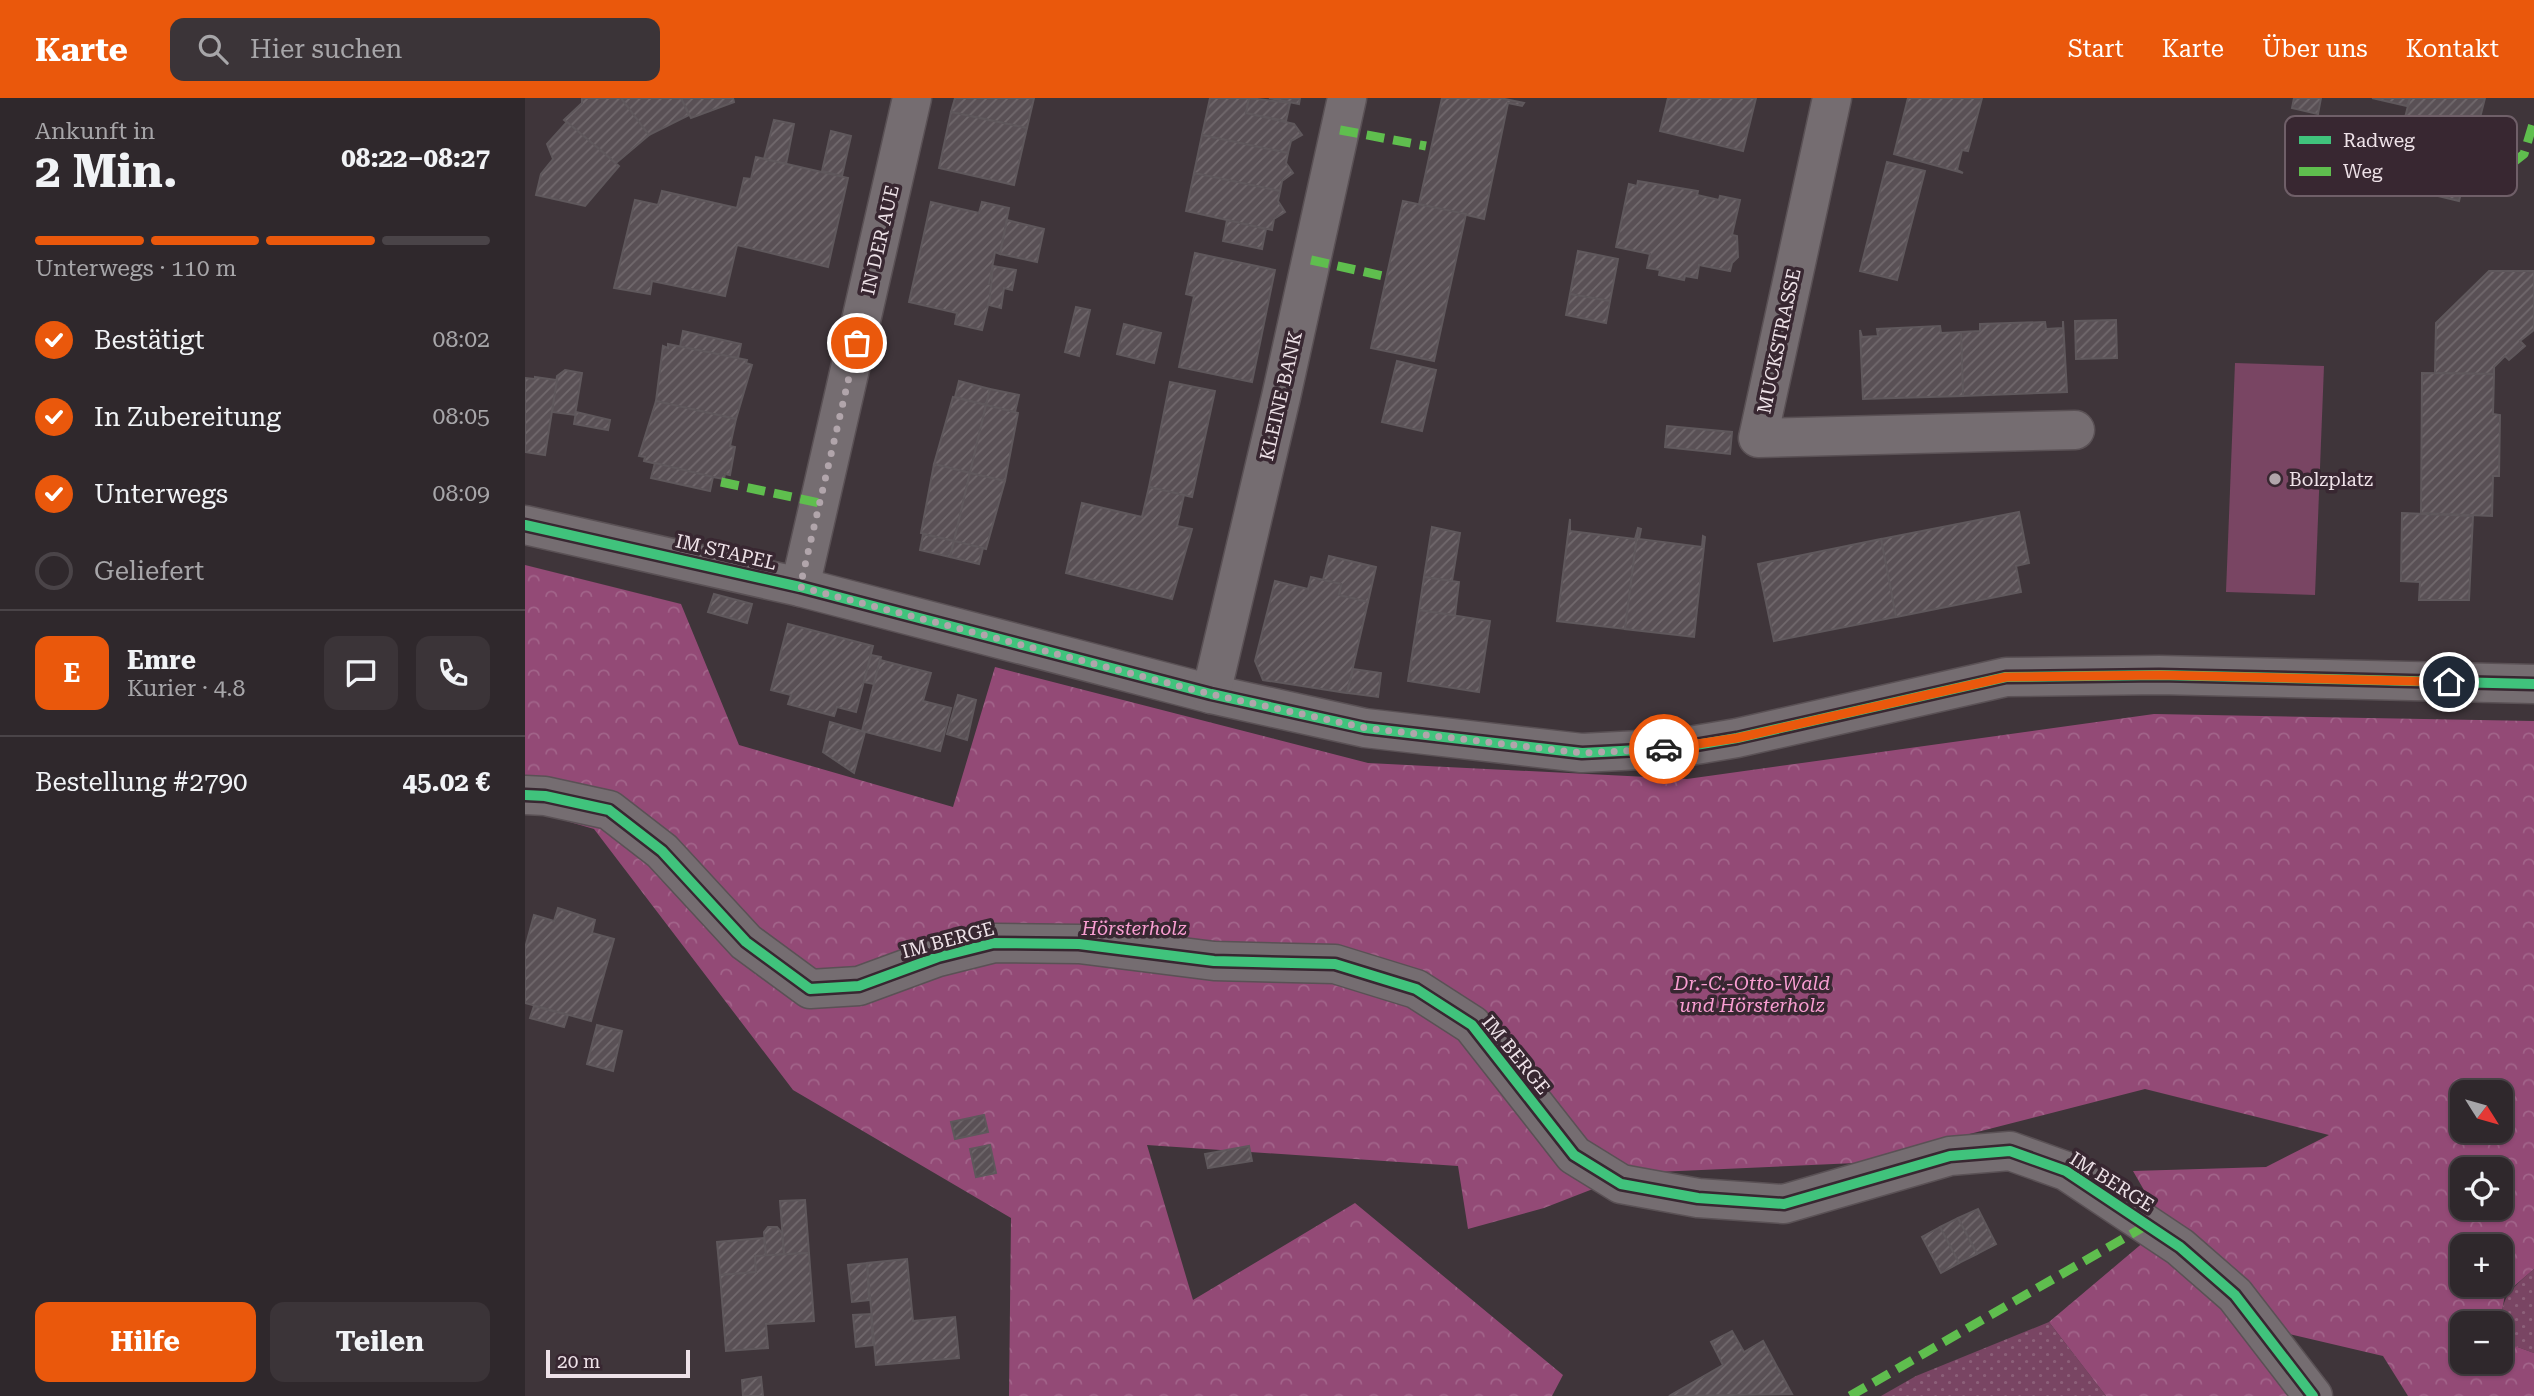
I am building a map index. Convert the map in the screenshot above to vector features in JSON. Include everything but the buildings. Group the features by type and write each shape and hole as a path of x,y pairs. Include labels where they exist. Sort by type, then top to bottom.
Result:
{"street":[{"name":"IN DER AUE","path":"800,587 912,98"},
{"name":"KLEINE BANK","path":"1210,694 1281,397 1347,98"},
{"name":"MUCKSTRASSE","path":"1832,98 1758,438 2075,430"},
{"name":"IM STAPEL","path":"525,526 800,587 1210,694 1366,728 1582,753 1678,748 1737,738 2006,677 2159,675 2534,684"},
{"name":"IM BERGE","path":"525,795 609,810 662,851 746,942 810,989 859,986 938,957 994,943 1079,944 1214,961 1335,964 1416,989 1472,1025 1574,1156 1621,1184 1698,1198 1784,1204 1949,1156 2010,1151 2066,1171 2180,1247 2235,1295 2313,1396"}],"shaded area":[{"name":"Bolzplatz","path":"2235,363 2324,366 2315,595 2226,592"},
{"path":"2534,1269 2534,1353 2513,1345 2513,1311 2503,1311 2505,1299 2513,1297 2515,1286"},
{"path":"2049,1322 2106,1396 1881,1396 1916,1376"}],"green space":[{"name":"Hörsterholz","path":"525,565 681,604 739,745 953,807 995,667 1368,763 1687,779 2154,714 2534,721 2534,1269 2513,1287 2513,1234 2450,1234 2450,1297 2504,1297 2502,1311 2450,1311 2450,1374 2513,1374 2513,1345 2534,1353 2534,1396 2408,1396 2383,1356 2251,1325 2292,1396 2106,1396 2049,1322 2164,1225 2133,1171 2266,1167 2329,1135 2145,1089 1856,1163 1634,1173 1544,1208 1468,1229 1458,1166 1147,1145 1193,1300 1355,1203 1563,1375 1552,1396 1009,1396 1011,1218 793,1090 594,829 525,809"}],"marked path":[{"path":"2517,160 2524,154 2533,124"},
{"path":"1340,130 1426,146"},
{"path":"1311,260 1383,276"},
{"path":"721,482 820,503"},
{"path":"1850,1396 2147,1225"}],"cycle path":[{"path":"525,525 800,587 1211,694 1365,728 1582,753 1678,748 1737,738 2006,677 2159,675 2534,684"},
{"path":"525,795 545,796 609,810 662,851 746,942 810,989 859,986 938,957 994,943 1079,944 1214,961 1335,964 1416,989 1472,1025 1574,1155 1621,1184 1698,1198 1784,1204 1950,1156 2010,1151 2066,1171 2180,1247 2235,1295 2313,1396"}],"way so far":[{"path":"857,343 800,587 1210,694 1366,728 1582,753 1664,749"}],"place":[{"name":"Bolzplatz","path":"2275,479"}],"route":[{"path":"1664,749 1737,738 2006,677 2159,675 2449,682"}],"park label":[{"name":"Dr.-C.-Otto-Wald und Hörsterholz","path":"1752,994"}]}
